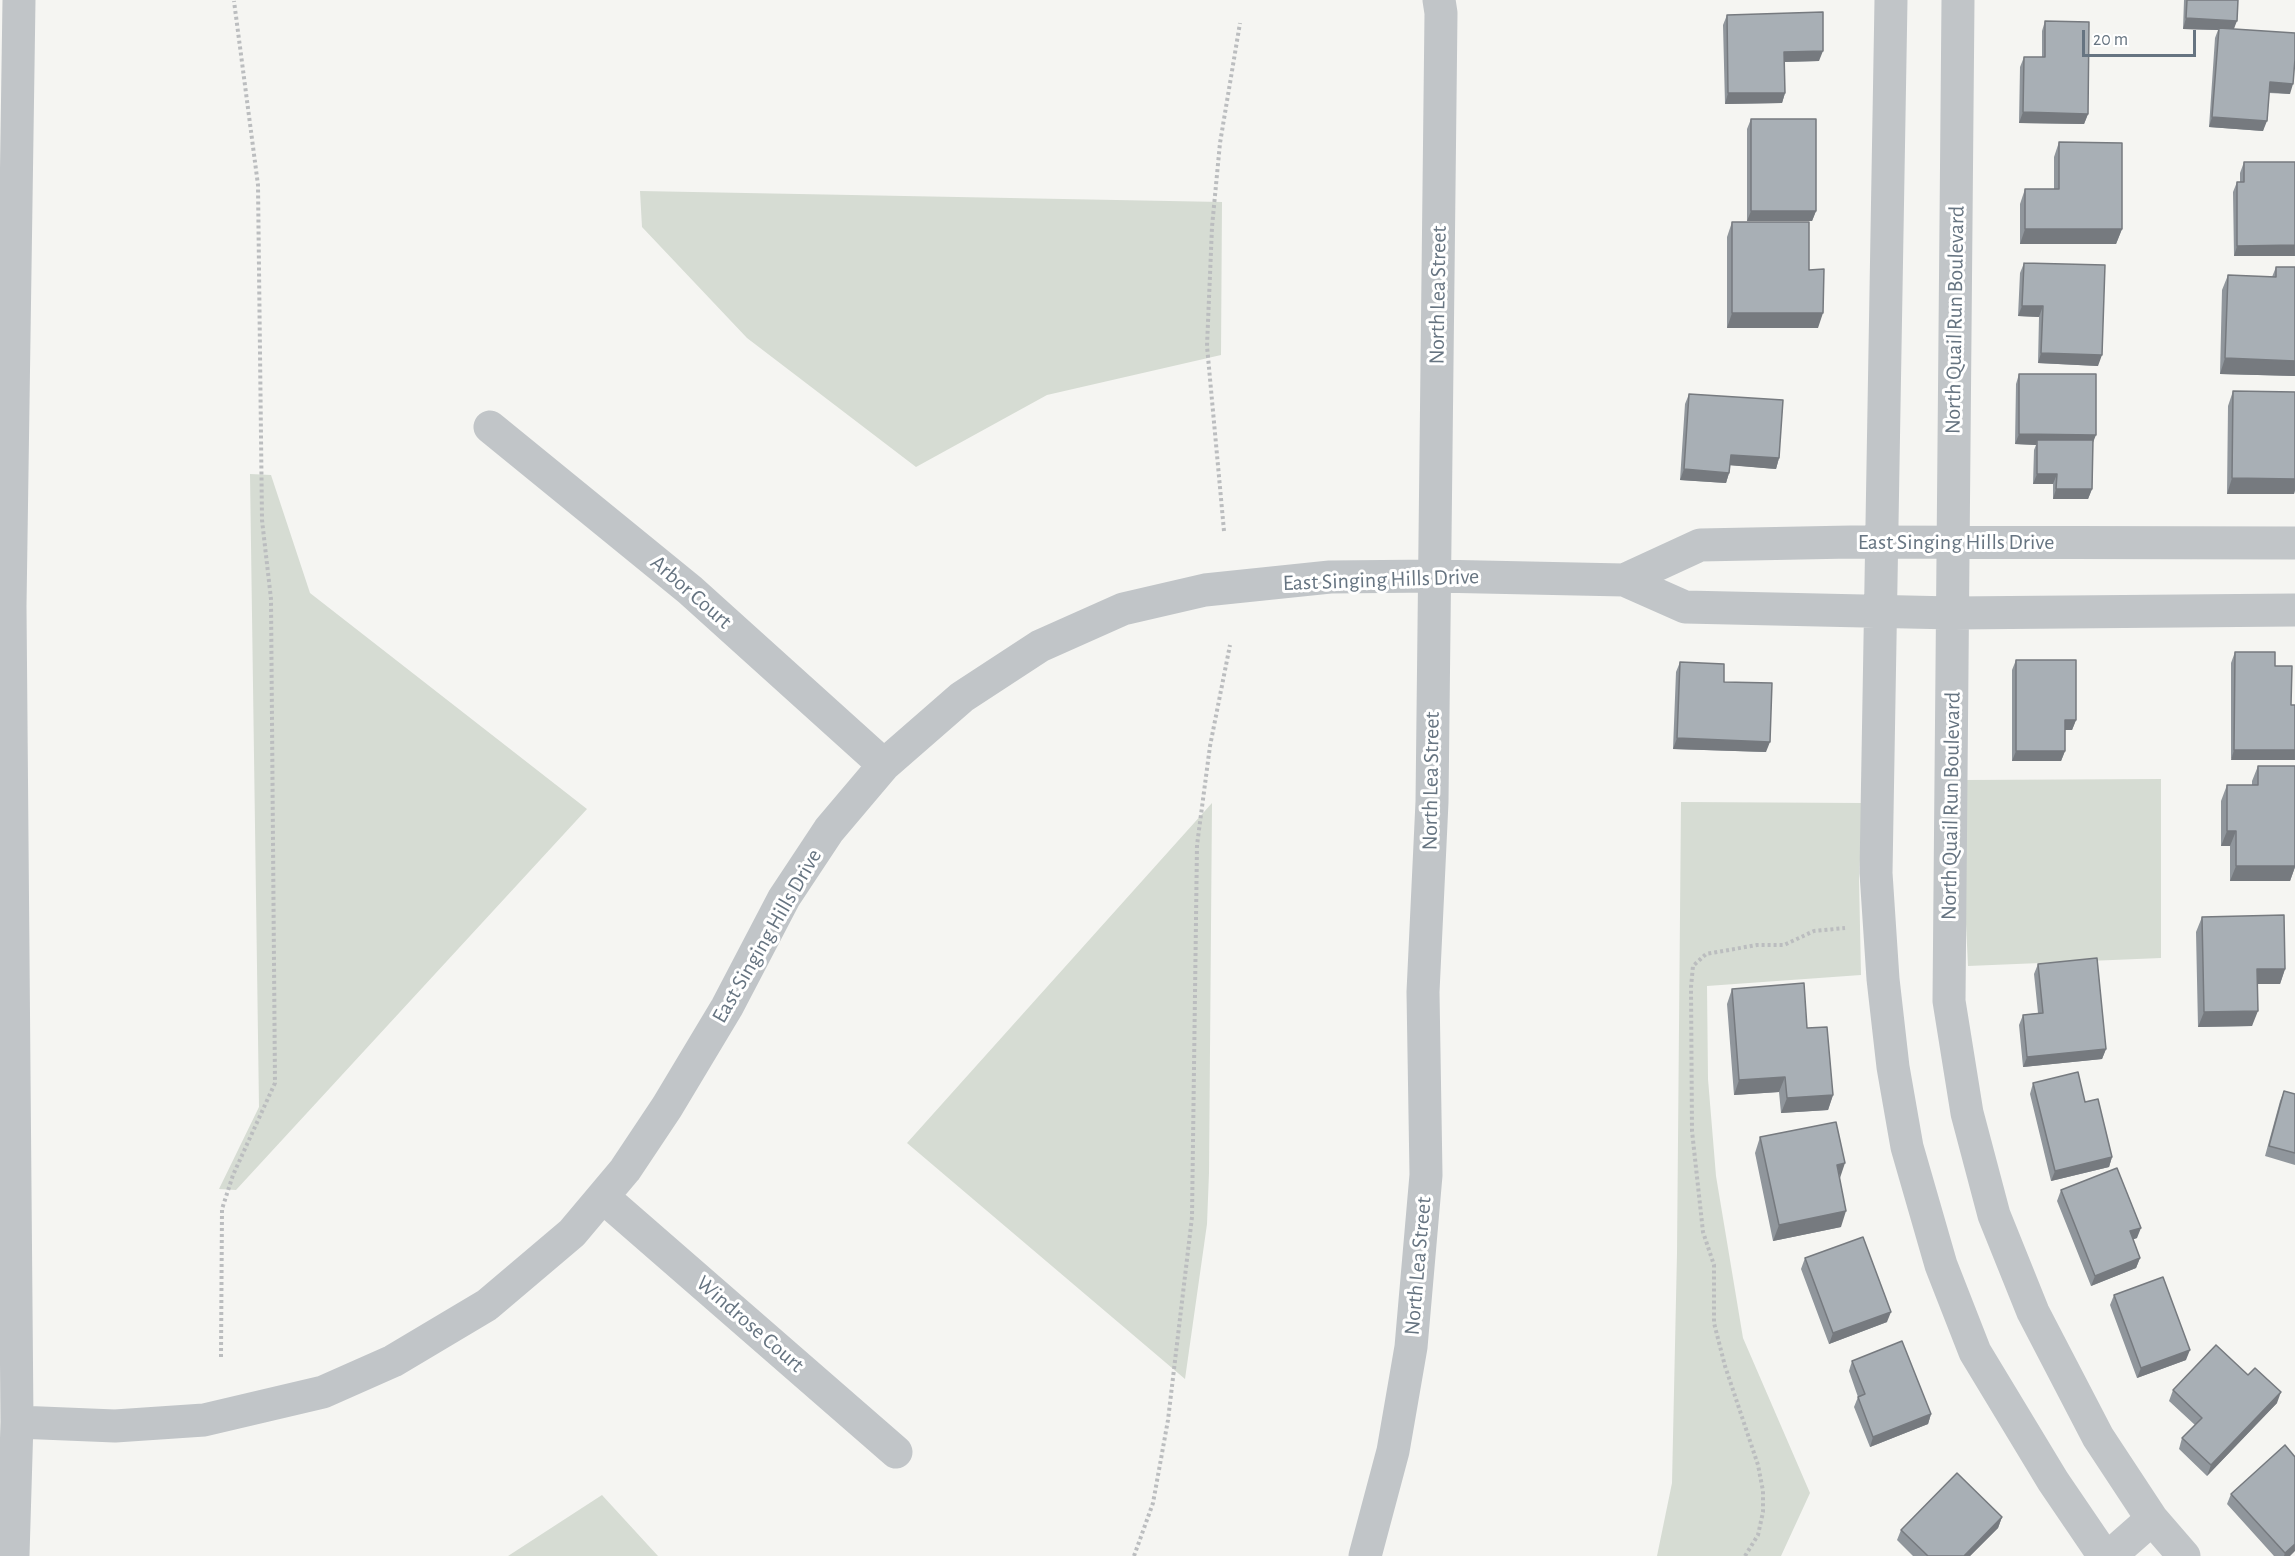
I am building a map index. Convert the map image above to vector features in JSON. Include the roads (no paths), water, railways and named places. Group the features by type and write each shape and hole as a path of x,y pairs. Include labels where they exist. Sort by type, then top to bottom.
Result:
{"street":[{"path":"13,1556 17,1422 10,606 19,0"},
{"name":"North Lea Street","path":"1365,1556 1393,1451 1411,1347 1426,1175 1423,992 1432,802 1441,37 1439,0"},
{"path":"1891,0 1876,873 1882,980 1893,1067 1907,1147 1941,1265 1975,1352 2053,1481 2104,1556"},
{"name":"North Quail Run Boulevard","path":"1958,0 1949,1001 1967,1113 1994,1215 2033,1312 2098,1437 2152,1519 2184,1556"},
{"name":"Arbor Court","path":"490,427 690,590 884,765"},
{"name":"East Singing Hills Drive","path":"1624,580 1700,546 1882,542 2295,543"},
{"name":"East Singing Hills Drive","path":"17,1422 115,1426 204,1420 323,1392 393,1361 487,1305 573,1233 625,1170 667,1107 727,1007 784,898 829,830 884,765 962,697 1040,646 1123,609 1217,589 1330,577 1435,576 1624,580 1685,607 1953,613 2295,610"},
{"name":"Windrose Court","path":"603,1197 896,1452"},
{"path":"2110,1556 2152,1519"}]}
